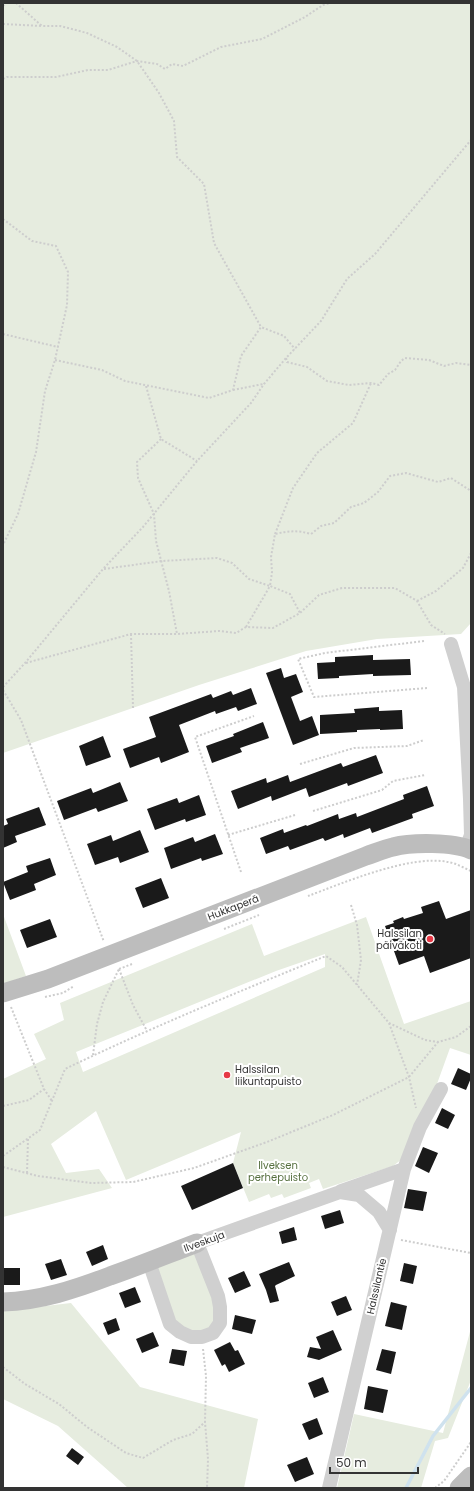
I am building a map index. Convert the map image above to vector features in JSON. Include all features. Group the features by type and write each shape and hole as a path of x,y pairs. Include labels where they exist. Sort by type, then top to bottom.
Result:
{"street":[{"path":"451,644 467,687 471,799 469,849"},
{"name":"Hukkaperä","path":"10,1001 48,979 113,965 394,846 427,844 469,849"},
{"name":"Halssilantie","path":"329,1488 404,1169 420,1127 441,1089"},
{"path":"340,1192 404,1169"},
{"name":"Ilveskuja","path":"3,1302 40,1297 72,1290 197,1243 340,1192 359,1195 379,1212 389,1234"},
{"path":"149,1262 170,1324 180,1332 191,1337 202,1337 213,1333 220,1323 218,1296 197,1243"},
{"path":"459,1488 471,1476"}],"path":[{"path":"3,6 6,3"},
{"path":"16,3 42,26"},
{"path":"3,79 7,77 56,77 88,70 108,70 137,61 157,64 165,69 172,64 183,66 221,47 262,39 305,17 323,5 331,3"},
{"path":"3,24 60,26 87,33 116,47 137,61 159,93 174,122 177,157 204,184 214,243 261,327 284,336 295,349"},
{"path":"147,1031 113,965 21,720 3,689 103,569 154,514 197,461 251,403 264,384 286,358 321,321 346,279 375,254 471,140"},
{"path":"3,219 32,241 56,246 68,272 67,305 55,360 45,390 36,452 18,514 3,545"},
{"path":"233,390 241,356 261,327"},
{"path":"3,334 58,347"},
{"path":"286,358 287,362 307,366 327,381 349,385 372,383 379,385 405,358 428,360 444,366 456,363 471,365"},
{"path":"55,360 102,370 125,381 209,398 233,390 264,384"},
{"path":"25,663 131,634 176,634 219,631 236,633 246,627 270,586 275,534 293,488 317,453 353,423 372,383"},
{"path":"471,383 471,391"},
{"path":"146,386 161,439 197,461"},
{"path":"161,439 137,462 138,478 154,514 156,541 169,591 176,634"},
{"path":"275,534 299,530 311,534 321,526 334,523 351,507 364,503 378,492 390,476 406,473 438,482 451,478 471,491"},
{"path":"417,601 436,591 463,568 471,553"},
{"path":"103,569 162,562 217,558 232,564 250,579 290,594 300,613"},
{"path":"246,627 274,628 300,613 319,595 342,588 395,588 417,601 431,625 450,637 451,644"},
{"path":"131,634 133,708"},
{"path":"424,641 326,653 298,659 314,697 427,688"},
{"path":"241,872 195,737 254,716"},
{"path":"300,764 354,748 407,746 424,740"},
{"path":"313,811 382,790 393,781 425,775"},
{"path":"228,835 296,815"},
{"path":"302,898 388,868 410,863 434,860 449,862 471,871"},
{"path":"351,905 356,925 361,960 356,985"},
{"path":"219,930 261,914"},
{"path":"3,1156 40,1130 65,1069 93,1055 218,1000 326,956 342,966 356,985 389,1023 409,1077 420,1127"},
{"path":"113,965 135,963"},
{"path":"93,1055 98,1024 113,965"},
{"path":"42,998 62,993 75,986"},
{"path":"10,1001 44,1088 52,1101"},
{"path":"389,1023 425,1040 438,1042 456,1037 471,1026"},
{"path":"3,1167 38,1176 91,1183 134,1182 194,1168 267,1142 332,1115 409,1077 438,1042"},
{"path":"3,1106 29,1100 44,1088"},
{"path":"27,1173 28,1139"},
{"path":"389,1234 471,1253"},
{"path":"202,1337 206,1376 205,1422 208,1459 207,1488"},
{"path":"3,1367 25,1384 59,1404 87,1427 126,1453 143,1458 173,1440 192,1434 205,1422"},
{"path":"435,1488 444,1481 471,1442"}],"green space":[{"path":"3,3 471,3 471,623 461,634 377,639 306,651 199,685 3,753"},
{"path":"3,914 26,976 3,984"},
{"name":"Ilveksen perhepuisto","path":"366,917 404,1024 471,1001 471,1055 450,1048 429,1106 402,1159 393,1166 323,1189 319,1179 309,1183 311,1188 284,1198 282,1194 271,1198 269,1194 249,1202 233,1163 241,1132 126,1180 96,1111 51,1144 66,1173 99,1169 112,1188 3,1217 3,1079 46,1059 34,1034 64,1020 60,1003 252,924 264,956","holes":["325,954 325,967 83,1072 76,1052 276,971"]},
{"path":"197,1243 218,1296 213,1333 180,1332 149,1262"},
{"path":"71,1303 140,1387 258,1419 244,1488 128,1488 58,1426 3,1399 3,1311"},
{"path":"471,1328 471,1380 448,1438 435,1441 421,1488 337,1488 354,1414 443,1433"}],"building":[{"path":"373,655 373,660 410,659 411,675 373,676 373,674 318,679 317,663 335,662 335,657"},
{"path":"281,668 284,678 296,674 303,692 291,697 300,721 312,716 319,735 293,745 266,673"},
{"path":"251,688 257,704 238,711 236,707 216,714 215,711 179,725 189,752 161,763 159,757 130,768 123,749 156,737 149,717 211,694 213,698 231,691 233,695"},
{"path":"379,707 379,711 402,710 403,729 357,730 357,732 320,734 320,715 355,713 354,709"},
{"path":"263,722 269,738 240,748 242,752 212,763 206,746 234,736 233,734"},
{"path":"103,736 111,757 86,766 79,746"},
{"path":"376,755 383,773 348,786 347,783 309,797 306,788 272,801 271,796 238,809 231,791 266,778 267,783 288,775 290,782 341,763 343,767"},
{"path":"120,782 128,801 98,812 96,808 64,820 57,801 91,788 93,793"},
{"path":"427,786 434,806 412,814 413,818 372,833 370,828 344,838 343,834 325,841 323,838 290,850 288,846 266,854 260,838 283,829 284,833 306,825 307,826 338,814 339,819 356,813 357,817 404,799 403,795"},
{"path":"199,795 206,815 186,822 185,819 155,830 147,809 177,798 179,803"},
{"path":"39,807 46,825 15,836 17,842 3,848 3,826 8,824 6,819"},
{"path":"140,830 149,852 120,863 118,857 95,865 87,844 111,835 113,841"},
{"path":"215,834 223,854 202,861 201,858 171,869 164,848 193,837 195,842"},
{"path":"50,858 56,875 34,884 36,890 10,900 3,882 28,872 26,866"},
{"path":"161,878 169,898 143,908 135,888"},
{"name":"Halssilan päiväkoti","path":"439,901 446,919 471,910 471,958 430,973 424,956 399,965 385,926 394,923 393,921 403,917 404,919 423,913 421,907"},
{"path":"50,919 57,937 27,948 20,930"},
{"path":"458,1068 471,1074 466,1090 451,1084"},
{"path":"442,1108 455,1115 448,1129 435,1123"},
{"path":"423,1147 438,1153 429,1173 415,1166"},
{"path":"233,1163 243,1188 192,1210 181,1186"},
{"path":"408,1189 427,1192 423,1211 404,1208"},
{"path":"340,1210 344,1223 325,1229 321,1216"},
{"path":"294,1227 297,1240 282,1244 279,1232"},
{"path":"103,1245 108,1259 92,1266 86,1252"},
{"path":"61,1259 67,1275 51,1280 45,1264"},
{"path":"289,1262 295,1276 275,1286 279,1301 270,1303 259,1274"},
{"path":"404,1263 417,1266 413,1284 400,1281"},
{"path":"3,1268 20,1268 20,1285 3,1285"},
{"path":"244,1271 251,1286 235,1293 228,1278"},
{"path":"135,1287 141,1302 125,1308 119,1293"},
{"path":"346,1296 352,1310 337,1316 331,1302"},
{"path":"391,1302 407,1306 402,1330 385,1326"},
{"path":"235,1315 256,1320 252,1334 232,1329"},
{"path":"116,1318 120,1330 108,1335 103,1323"},
{"path":"333,1330 342,1350 319,1360 307,1357 310,1347 321,1349 316,1337"},
{"path":"153,1332 159,1346 142,1353 136,1339"},
{"path":"230,1342 235,1351 238,1350 245,1364 229,1372 225,1364 222,1366 214,1350"},
{"path":"172,1349 187,1351 184,1366 169,1363"},
{"path":"382,1349 396,1352 391,1374 376,1370"},
{"path":"323,1377 329,1392 314,1398 308,1383"},
{"path":"368,1386 388,1390 383,1413 364,1409"},
{"path":"317,1418 323,1434 309,1440 302,1424"},
{"path":"72,1448 84,1457 78,1465 66,1456"},
{"path":"307,1457 314,1474 295,1482 287,1465"}],"waterway":[{"path":"406,1488 433,1436 471,1388"}],"place":[{"name":"Halssilan päiväkoti","path":"430,939"},
{"name":"Halssilan liikuntapuisto","path":"227,1075"}]}
